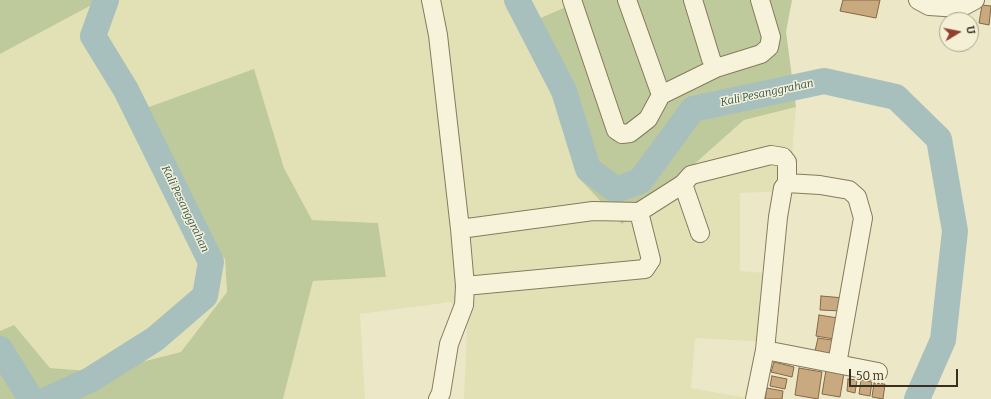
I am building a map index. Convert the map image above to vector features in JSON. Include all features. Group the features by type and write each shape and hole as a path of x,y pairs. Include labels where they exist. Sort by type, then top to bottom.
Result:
{"street":[{"path":"431,0 438,35 465,286 464,305 449,344 441,393 438,399"},
{"path":"572,0 616,130 622,134 630,133 648,119 660,95 716,68 761,54 769,47 771,37 760,0"},
{"path":"627,0 660,95"},
{"path":"692,0 711,59 716,68"},
{"path":"918,0 929,6 960,8 975,0"},
{"path":"460,229 593,211 639,212 683,184 690,175 771,155 783,157 787,162 787,183 783,188 778,217 765,350 755,399"},
{"path":"787,183 820,185 849,190 857,197 863,218 837,364"},
{"path":"683,184 700,233"},
{"path":"465,286 645,269 651,260 639,212"},
{"path":"765,350 878,372"}],"green space":[{"path":"0,0 101,0 0,54"},
{"path":"101,0 582,0 529,23 699,160 745,120 796,107 789,191 740,193 740,271 779,274 771,342 695,338 691,388 753,399 464,399 467,330 451,302 360,314 365,399 283,399 313,281 386,277 378,223 312,220 284,168 254,70 191,226 225,259 227,292 181,353 102,372 50,368 14,326 0,331 0,54"},
{"path":"582,0 792,0 786,32 796,107 744,120 699,160 622,224 578,177 529,23"},
{"path":"254,69 284,168 312,220 378,223 386,277 313,281 283,399 0,399 0,331 14,325 50,368 102,372 181,352 227,292 225,259 191,226 138,111"}],"building":[{"path":"843,0 880,0 876,18 840,11"},
{"path":"982,5 991,6 989,25 979,23"},
{"path":"821,296 844,298 843,311 820,310"},
{"path":"819,315 844,319 840,340 816,336"},
{"path":"818,338 838,341 835,355 815,351"},
{"path":"774,362 794,367 792,377 771,372"},
{"path":"799,368 822,372 818,399 795,395"},
{"path":"826,370 844,373 840,397 822,394"},
{"path":"772,376 787,379 785,389 770,386"},
{"path":"848,379 857,380 855,393 847,391"},
{"path":"861,380 872,382 870,396 859,394"},
{"path":"874,383 885,384 883,399 872,397"},
{"path":"767,388 783,391 782,399 765,399"}],"waterway":[{"name":"Kali Pesanggrahan","path":"48,399 90,380 155,339 205,296 211,262 126,90 93,36 106,0"},
{"name":"Kali Pesanggrahan","path":"517,0 564,91 588,169 616,190 640,181 693,109 824,81 896,97 939,139 955,231 943,340 917,399"},
{"name":"Kali Pesanggrahan","path":"0,349 31,399"}]}
